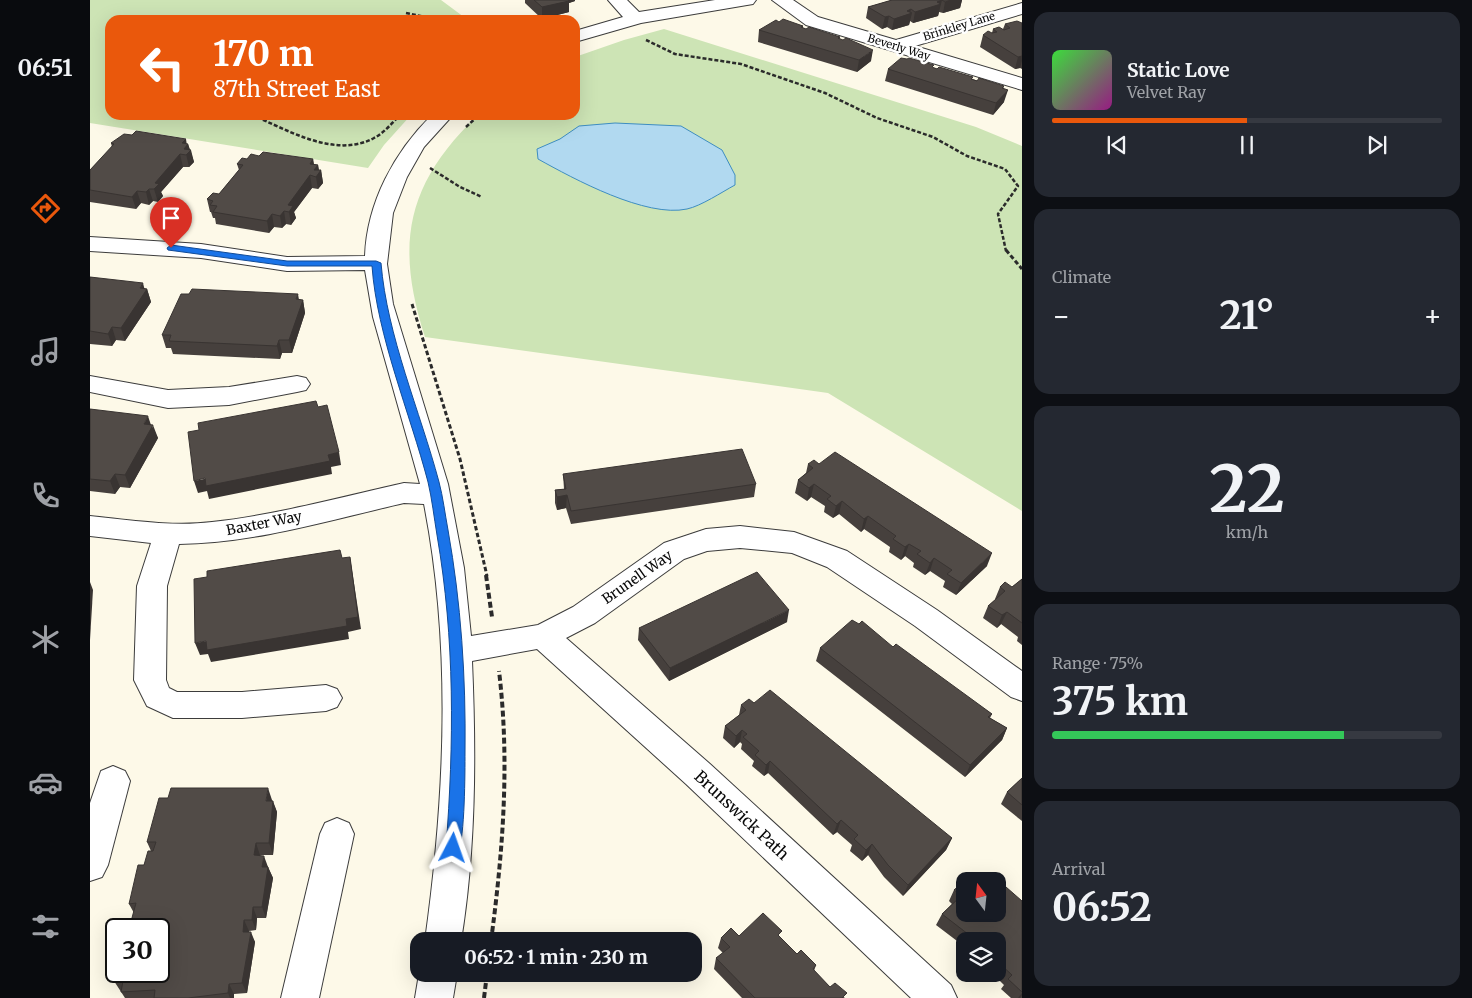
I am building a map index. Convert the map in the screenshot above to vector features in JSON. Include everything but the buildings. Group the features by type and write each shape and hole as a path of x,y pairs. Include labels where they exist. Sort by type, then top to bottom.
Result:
{"street":[{"path":"617,0 635,19"},
{"path":"580,36 635,19 747,0"},
{"name":"Beverly Way","path":"782,0 812,20 1022,84"},
{"name":"Brinkley Lane","path":"896,46 1022,8"},
{"path":"438,120 417,143 393,183 379,226 376,263 378,285 385,316 436,494 449,568 456,651 458,773 444,932"},
{"path":"90,244 200,251 287,264 376,263"},
{"path":"90,384 168,399 229,396 297,384"},
{"name":"Baxter Way","path":"90,526 168,534 212,533 264,524 404,493 436,494"},
{"path":"168,534 152,586 150,680 158,697 174,705 242,705 326,698"},
{"name":"Brunell Way","path":"456,651 543,636 584,615 674,551 706,540 740,537 774,539 794,543 836,559 926,618 1022,688"},
{"name":"Brunswick Path","path":"543,636 698,774 938,998"},
{"path":"90,865 113,781"},
{"path":"300,998 337,834"},
{"path":"434,998 437,982"}],"path":[{"path":"406,13 415,15"},
{"path":"644,39 680,55 741,64 774,74 825,93 886,122 933,136 967,156 1005,170 1018,186 998,214 1002,246 1008,256 1022,269"},
{"path":"264,120 309,138 329,144 346,146 372,140 384,132 395,120"},
{"path":"427,167 460,187 482,196"},
{"path":"484,998 486,982"}],"green space":[{"path":"90,0 441,0 461,15 105,15 105,120 406,120 384,145 368,168 90,123"},
{"path":"664,29 976,127 1022,146 1022,511 828,393 425,337 416,304 411,273 410,244 413,217 422,191 435,166 473,120 580,120 580,55"}],"water":[{"path":"615,123 681,126 722,150 735,175 735,185 705,202 687,209 651,208 590,186 538,159 537,149 560,139 579,126"}],"route":[{"path":"171,248 287,264 376,263 381,302 434,484 449,568 456,638 459,715 458,773 453,848"}]}
